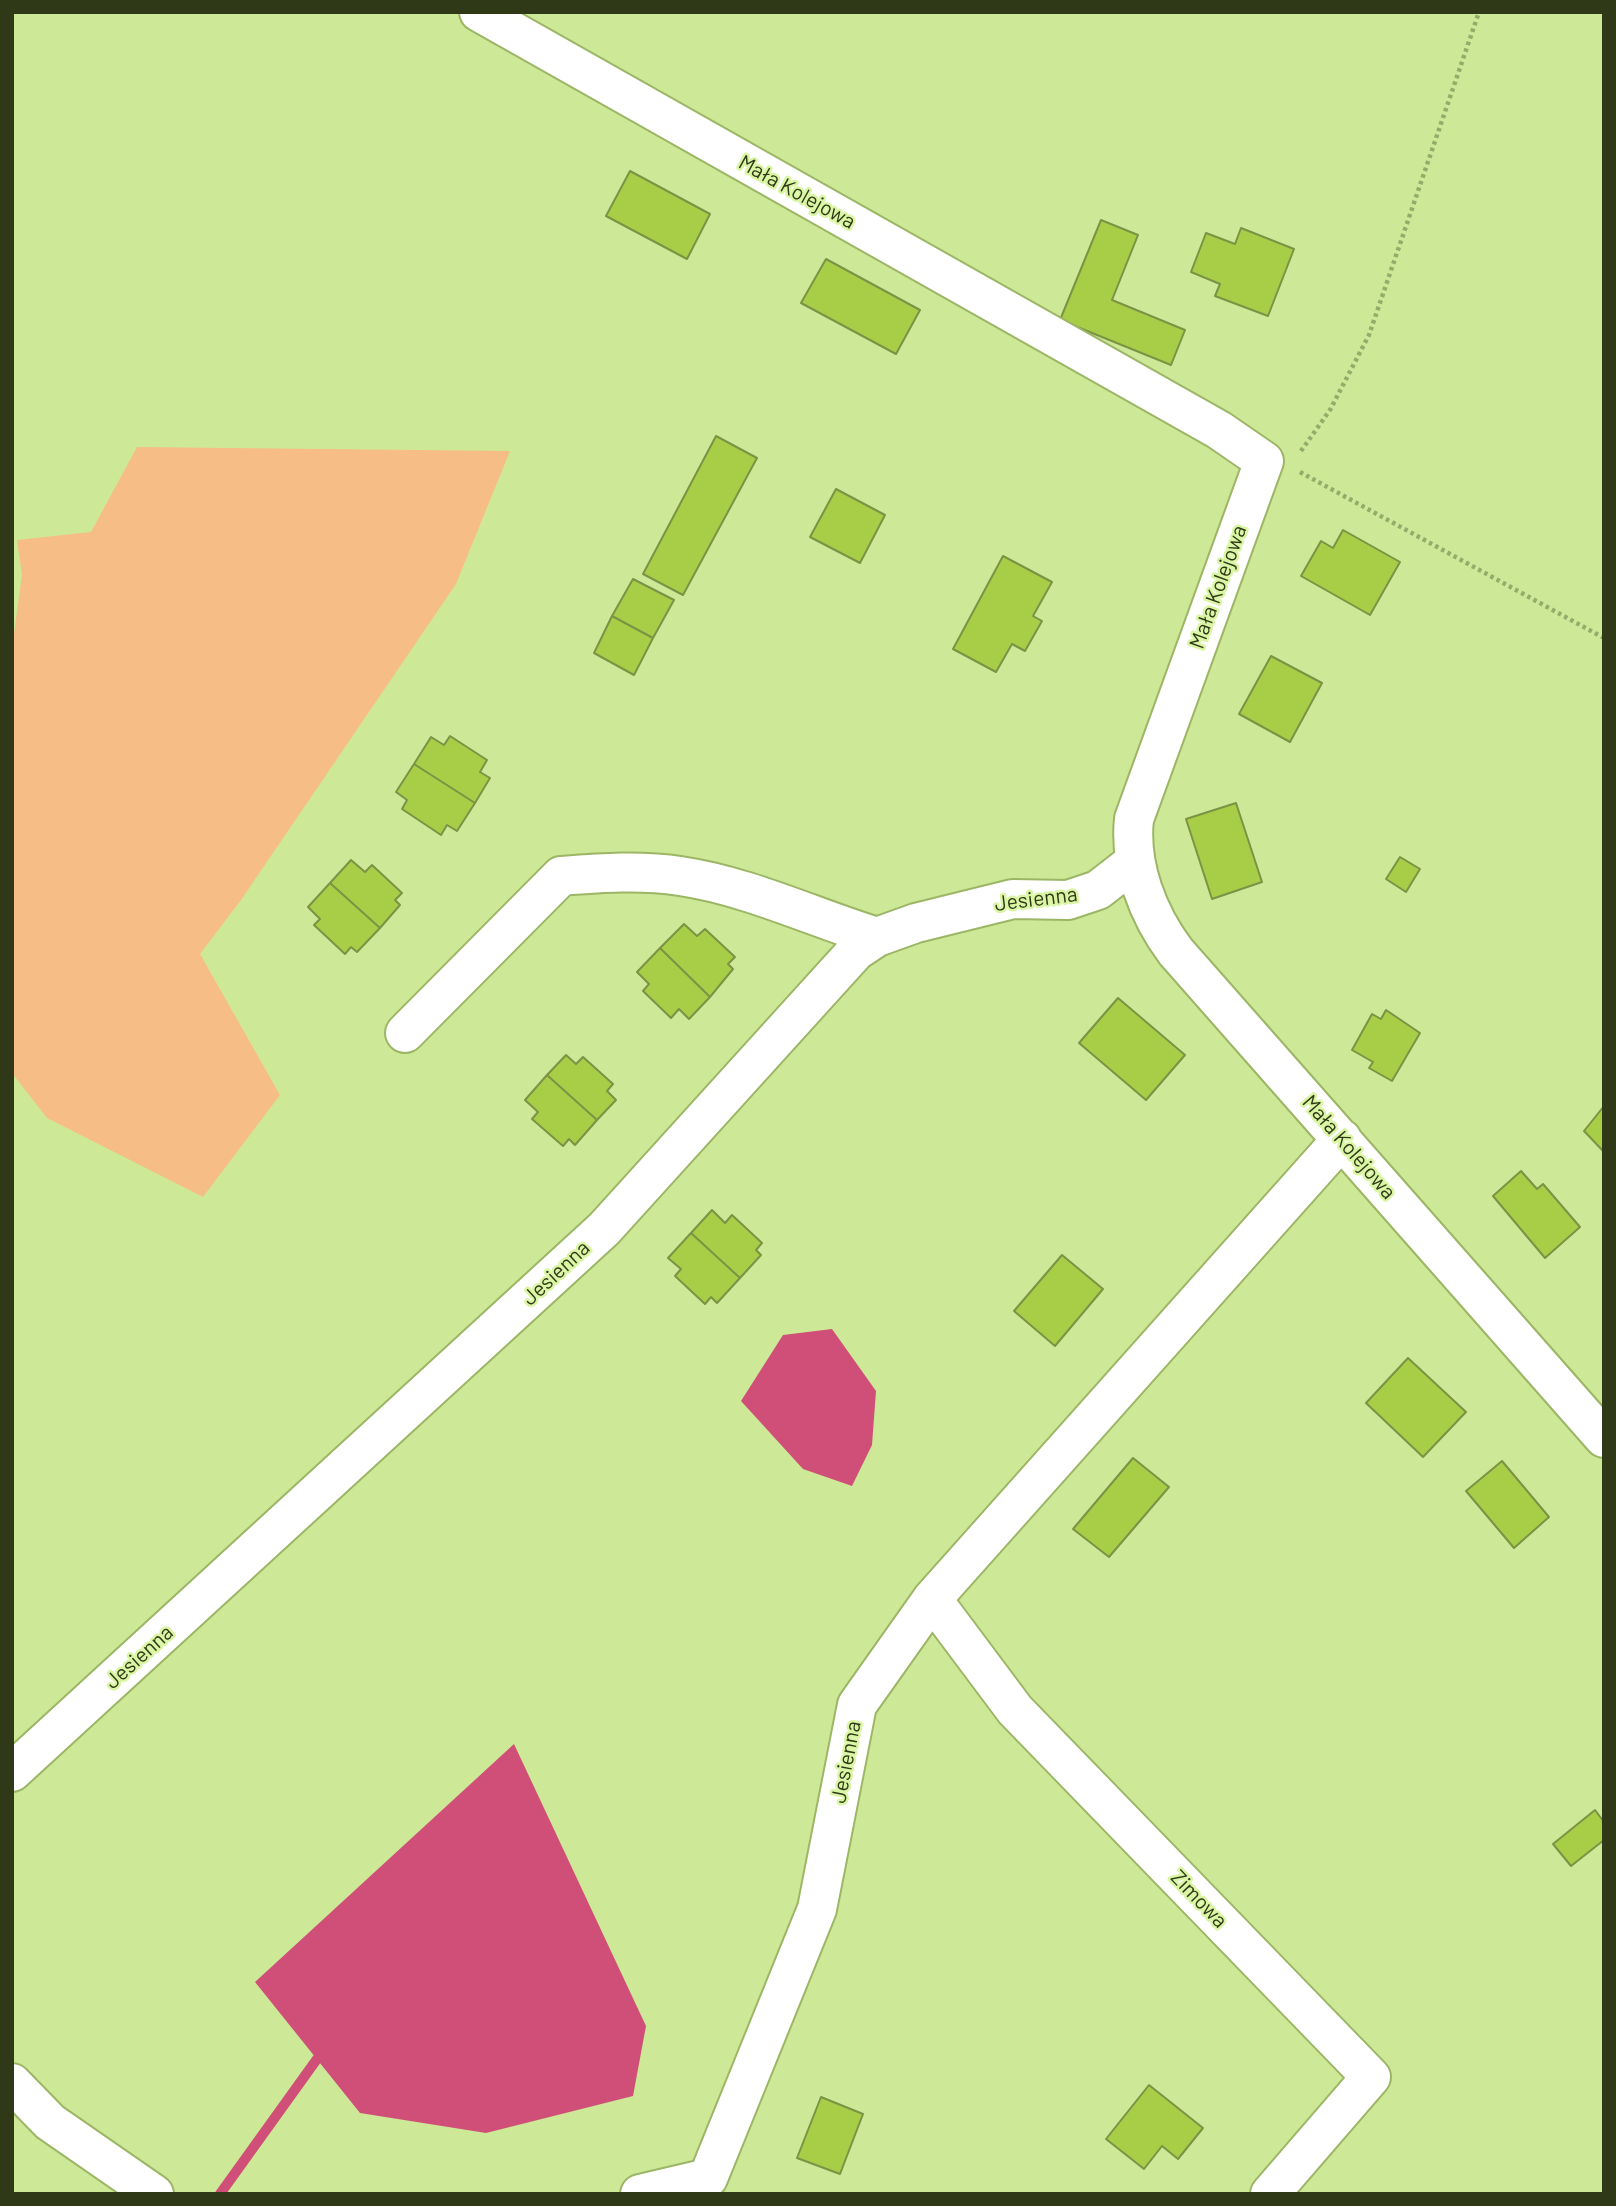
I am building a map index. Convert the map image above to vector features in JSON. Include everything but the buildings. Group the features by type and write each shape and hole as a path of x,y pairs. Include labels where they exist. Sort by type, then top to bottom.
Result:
{"street":[{"name":"Mała Kolejowa","path":"479,12 1277,463 1134,819 1135,862 1157,928 1604,1438"},
{"name":"Jesienna","path":"12,1772 604,1229 856,951 877,937 916,923 1013,899 1068,900 1098,890 1135,862"},
{"path":"405,1033 561,876 621,871 681,876 784,904 877,937"},
{"name":"Jesienna","path":"640,2194 708,2178 817,1909 857,1704 932,1600 1342,1139"},
{"name":"Zimowa","path":"932,1600 1015,1710 1371,2077 1270,2194"},
{"path":"12,2083 50,2123 154,2194"}],"path":[{"path":"1479,12 1369,335 1330,410 1277,463 1604,638"}],"shaded area":[{"path":"137,447 510,451 456,584 241,900 200,954 280,1095 203,1197 47,1118 12,1073 12,648 22,575 17,540 91,532"},
{"path":"832,1329 876,1391 872,1445 852,1486 803,1469 741,1401 783,1335"},
{"path":"514,1744 646,2026 633,2096 486,2133 360,2113 255,1982"}],"waterway":[{"path":"220,2194 317,2059"}]}
